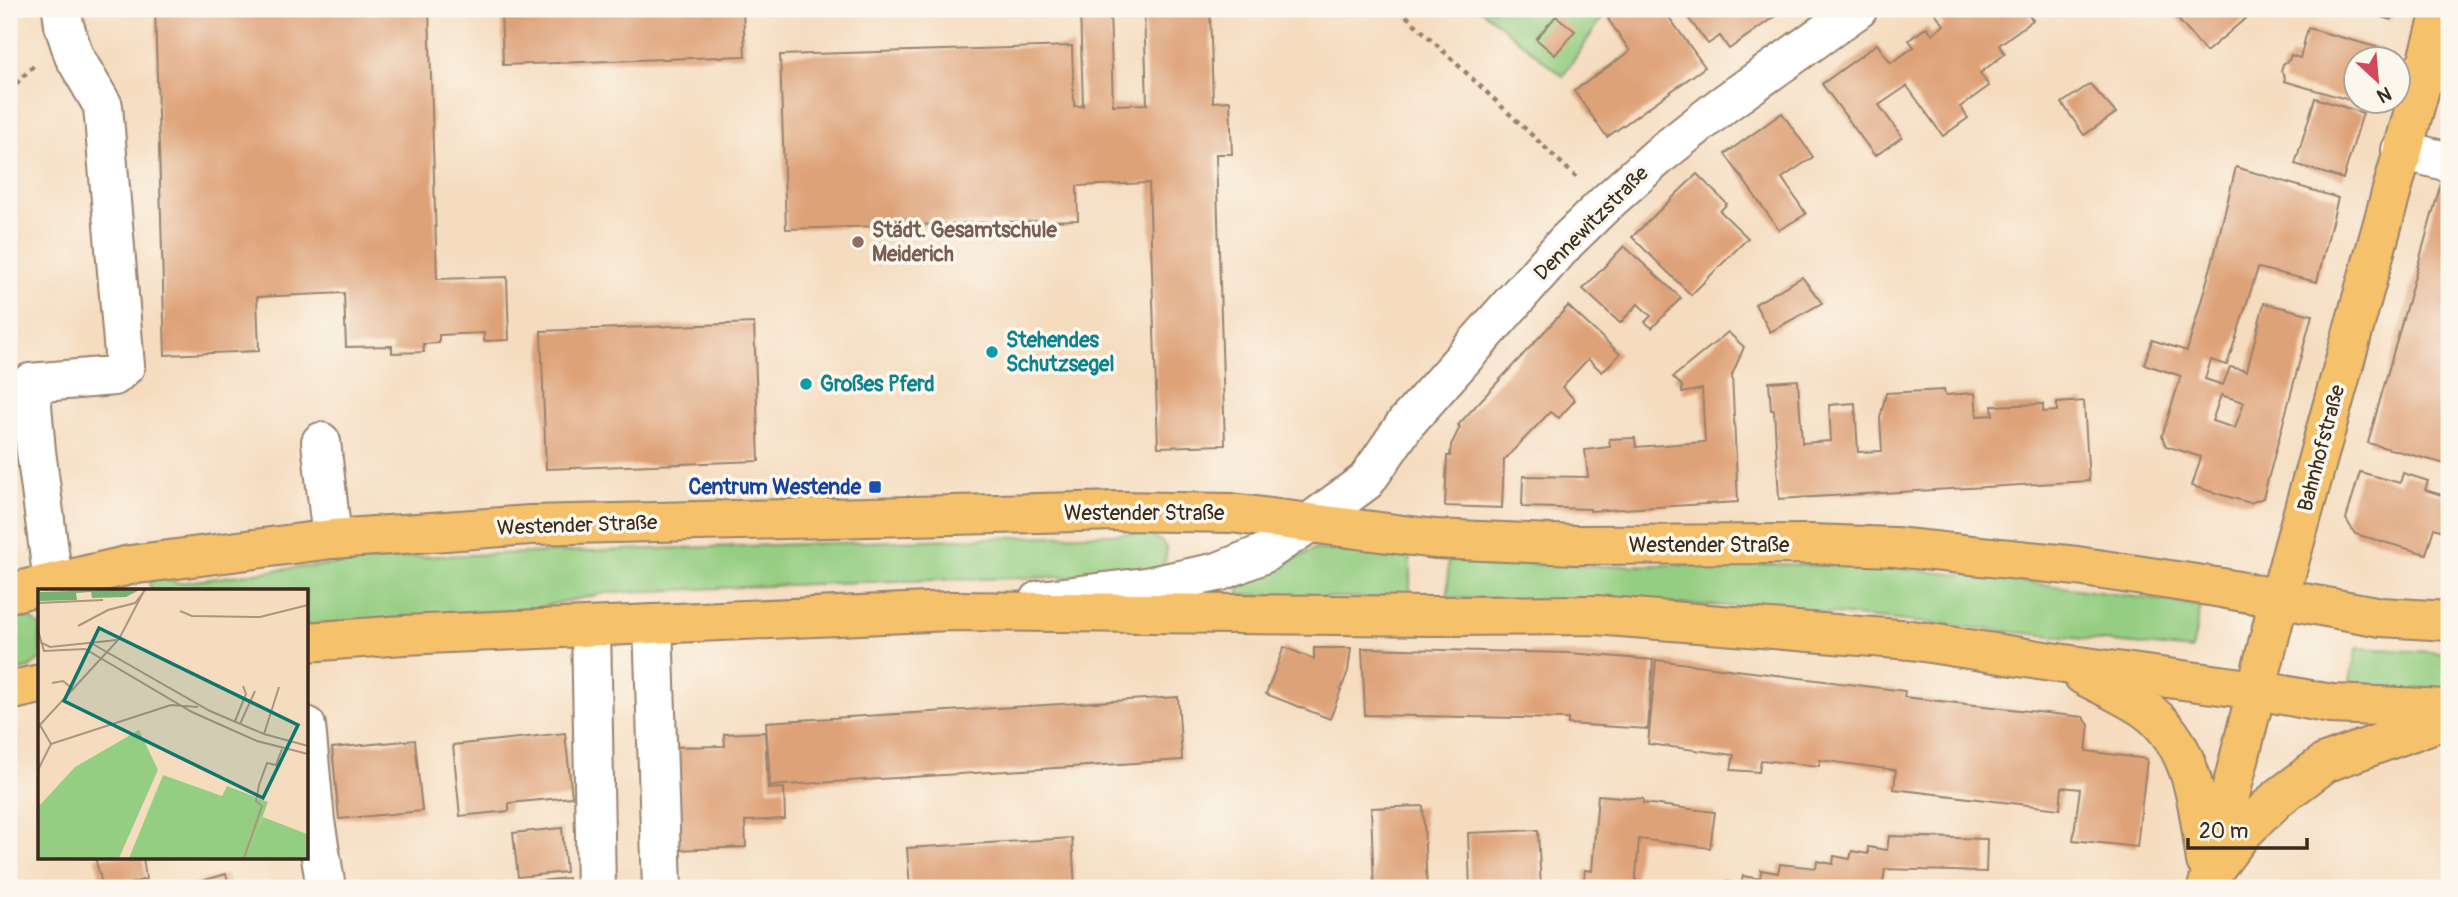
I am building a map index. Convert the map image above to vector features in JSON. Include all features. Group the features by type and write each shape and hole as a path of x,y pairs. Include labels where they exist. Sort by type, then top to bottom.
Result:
{"main road":[{"name":"Bahnhofstraße","path":"2208,883 2279,599 2401,150 2437,70 2442,9"},
{"name":"Westender Straße","path":"9,593 55,586 130,565 332,539 530,525 1105,512 1231,513 1435,539 1577,545 1811,544 1895,547 2077,566 2381,617 2449,621"},
{"path":"308,642 404,635 951,611 1595,615 1911,640 2257,690 2331,704 2449,709"},
{"path":"2064,664 2145,709 2171,733 2186,762 2197,803 2208,883"},
{"path":"9,691 38,684"},
{"path":"2208,883 2243,832 2277,799 2325,763 2449,718"}],"street":[{"path":"55,586 36,451 30,383 114,376 125,366 103,106 74,57 62,9"},
{"name":"Dennewitzstraße","path":"951,611 1145,587 1218,572 1263,554 1366,481 1406,424 1566,242 1605,204 1661,153 1723,105 1858,9"},
{"path":"2401,150 2449,162"},
{"path":"321,442 332,539"},
{"path":"1366,481 1363,501 1369,518 1382,533"},
{"path":"653,624 662,888"},
{"path":"591,627 596,888"},
{"path":"308,747 315,821 326,888"}],"path":[{"path":"1399,9 1605,204"}],"green space":[{"path":"1480,9 1608,9 1563,76"},
{"path":"1145,533 1161,541 1167,554 1162,567 1139,575 861,582 606,593 534,608 308,626 308,589 151,589 149,580 161,578 178,583 408,557"},
{"path":"1314,549 1410,557 1410,599 1239,595 1239,587"},
{"path":"1448,560 1593,566 1867,566 1996,578 2201,606 2192,650 1766,607 1448,598"},
{"path":"9,618 30,618 38,624 38,661 29,668 9,672"},
{"path":"2357,648 2449,653 2449,695 2348,689"}],"building":[{"path":"155,9 429,9 437,279 507,277 509,340 484,341 484,333 439,335 439,343 423,344 424,352 392,353 392,346 346,347 344,293 257,297 259,351 165,355"},
{"path":"501,9 743,9 745,56 503,65"},
{"path":"1080,9 1110,9 1113,105 1147,104 1144,9 1210,9 1213,102 1230,101 1232,154 1216,154 1225,445 1158,447 1149,183 1077,186 1078,220 786,229 780,55 1072,46 1074,106 1083,106"},
{"path":"1622,9 1663,9 1705,67 1607,137 1574,91 1630,51 1608,19"},
{"path":"1699,9 1785,9 1729,49 1720,36 1708,44 1689,19"},
{"path":"1932,9 2037,9 2029,16 2033,20 1999,45 2005,54 1980,73 1989,86 1960,107 1968,118 1943,136 1907,86 1879,105 1902,137 1875,156 1822,84 1877,44 1891,63 1914,47 1909,40 1927,27 1932,34 1944,25"},
{"path":"2169,9 2238,9 2246,18 2206,52"},
{"path":"2357,9 2395,9 2391,20"},
{"path":"1556,16 1575,31 1555,55 1536,39"},
{"path":"2308,28 2372,46 2342,46 2342,98 2284,81 2285,77 2281,71 2283,64 2291,55 2300,58"},
{"path":"2090,84 2116,113 2084,135 2062,103"},
{"path":"2315,98 2342,106 2342,116 2362,116 2343,179 2295,164"},
{"path":"1782,113 1813,157 1782,178 1806,214 1779,230 1725,154"},
{"path":"2236,167 2338,198 2317,282 2258,268 2227,365 2211,360 2205,379 2223,385 2230,367 2247,371 2264,303 2312,315 2263,498 2250,503 2192,486 2201,457 2166,446 2162,436 2181,376 2144,364 2152,340 2187,351","holes":["2221,395 2244,402 2235,428 2212,421"]},
{"path":"2444,172 2449,174 2449,465 2368,443"},
{"path":"1697,174 1727,204 1720,211 1748,238 1691,295 1632,237"},
{"path":"1624,246 1681,298 1652,328 1645,322 1651,316 1638,304 1620,323 1583,289"},
{"path":"1802,277 1822,303 1770,332 1755,304"},
{"path":"1568,306 1620,354 1602,372 1588,359 1562,387 1575,400 1559,418 1550,412 1504,460 1502,508 1445,506 1447,456 1450,456 1451,445 1460,427 1458,425"},
{"path":"754,323 759,461 546,469 541,331"},
{"path":"1728,332 1744,347 1732,375 1738,502 1590,511 1522,507 1523,476 1588,477 1585,450 1610,447 1609,439 1635,438 1636,447 1705,442 1702,389 1682,393 1682,386 1673,377"},
{"path":"1798,380 1802,443 1831,441 1829,405 1855,403 1858,452 1882,451 1880,418 1886,393 1944,390 1945,395 1975,393 1977,416 1993,415 1992,406 2043,404 2043,412 2057,411 2057,403 2084,401 2089,481 1779,499 1774,410 1771,410 1769,382"},
{"path":"2360,472 2400,483 2403,473 2428,481 2425,490 2449,497 2449,536 2445,535 2446,532 2434,528 2426,554 2355,534 2346,519"},
{"path":"1284,647 1314,659 1314,648 1351,648 1348,671 1330,719 1266,694"},
{"path":"1362,648 1570,653 1653,660 1648,729 1568,724 1568,719 1365,715"},
{"path":"1656,660 1905,691 1904,697 2083,717 2089,725 2086,751 2147,759 2137,847 2073,840 2080,789 2062,787 2060,809 1894,789 1896,770 1820,760 1819,766 1761,760 1759,772 1731,770 1734,755 1648,744"},
{"path":"1178,697 1182,760 770,786 766,722"},
{"path":"765,732 768,789 784,788 785,819 745,821 746,847 676,850 671,747 725,746 724,734"},
{"path":"565,733 572,797 509,803 509,811 460,816 453,745"},
{"path":"415,740 422,811 339,819 332,748"},
{"path":"1598,795 1643,799 1643,803 1715,812 1710,848 1639,839 1635,888 1583,888 1585,870 1592,871"},
{"path":"1423,806 1427,888 1374,888 1371,808"},
{"path":"562,828 566,872 518,877 513,833"},
{"path":"1538,830 1541,888 1470,888 1468,833"},
{"path":"1889,836 1987,839 1986,872 1885,869 1883,883 1860,888 1723,888 1725,881 1741,884 1743,876 1760,879 1761,870 1778,873 1780,864 1816,868 1817,861 1833,864 1834,856 1850,859 1852,851 1868,854 1868,847 1887,850"},
{"path":"1072,838 1075,888 910,888 907,848"},
{"path":"95,858 143,858 146,879 116,888 103,888"},
{"path":"226,874 230,888 178,888"},
{"path":"568,878 569,888 492,888 492,886"}],"place":[{"name":"Städt. Gesamtschule Meiderich","path":"858,242"},
{"name":"Stehendes Schutzsegel","path":"992,352"},
{"name":"Großes Pferd","path":"806,384"},
{"name":"Centrum Westende","path":"875,487"}]}
